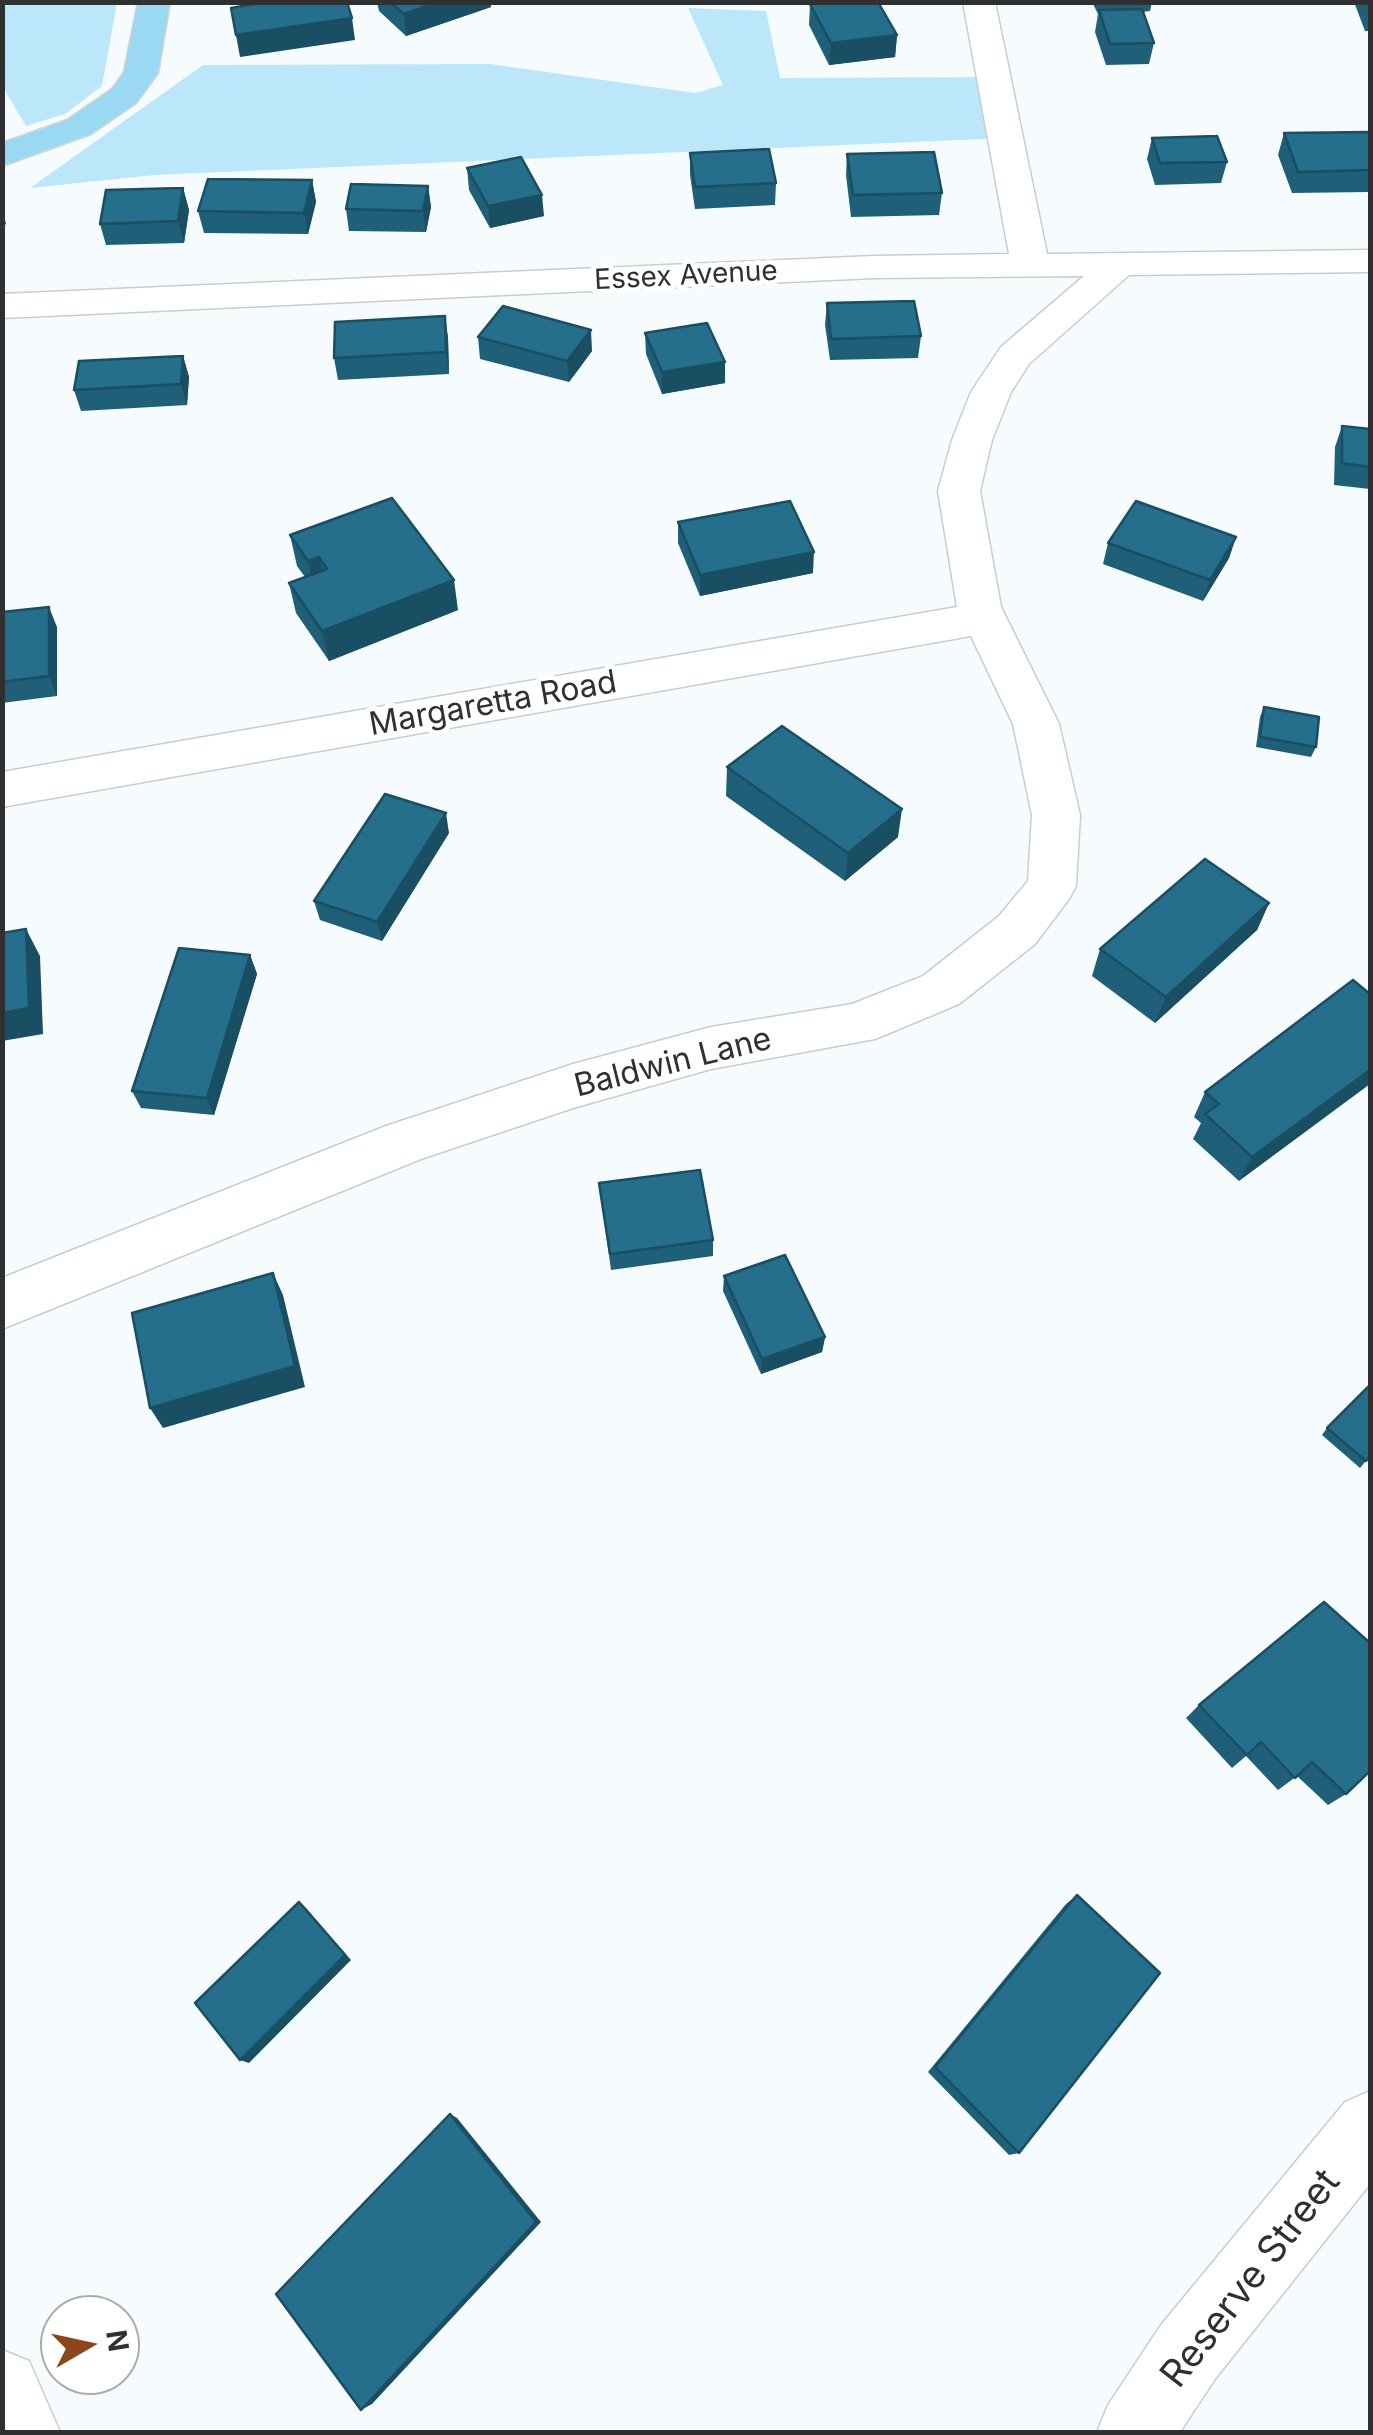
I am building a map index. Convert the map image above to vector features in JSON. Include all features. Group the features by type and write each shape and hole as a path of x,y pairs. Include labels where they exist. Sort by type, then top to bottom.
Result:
{"main road":[{"path":"2,155 78,127 124,96 142,73 154,2"}],"street":[{"path":"978,2 1030,264"},
{"name":"Essex Avenue","path":"2,306 1030,264 1370,261"},
{"name":"Baldwin Lane","path":"2,1304 405,1142 573,1086 711,1048 857,1024 941,990 1017,930 1052,886 1056,815 1036,724 978,607 959,491 991,392 1015,356 1122,262"},
{"name":"Margaretta Road","path":"2,790 984,618"},
{"name":"Reserve Street","path":"1135,2432 1188,2352 1370,2128"},
{"path":"2,2388 22,2432"}],"shaded area":[{"path":"2,3 117,3 102,86 65,114 26,126 3,87"},
{"path":"688,8 766,11 780,78 996,77 1005,138 154,175 30,188 203,65 490,64 695,93 723,85"}],"building":[{"path":"266,2 347,2 352,18 236,35 231,8"},
{"path":"390,2 438,2 404,14"},
{"path":"878,2 897,35 831,43 810,4"},
{"path":"1142,9 1154,43 1110,44 1099,10"},
{"path":"1370,132 1370,170 1298,172 1284,133"},
{"path":"1217,136 1227,162 1160,163 1152,138"},
{"path":"769,149 776,183 695,187 690,153"},
{"path":"934,152 942,193 853,195 847,154"},
{"path":"521,157 542,195 488,206 467,168"},
{"path":"208,179 312,180 304,213 198,211"},
{"path":"351,184 428,186 423,211 346,209"},
{"path":"183,188 178,221 100,224 106,190"},
{"path":"914,301 921,336 831,339 827,303"},
{"path":"503,306 591,330 567,361 478,337"},
{"path":"445,316 446,352 334,358 335,322"},
{"path":"707,323 725,362 662,372 645,333"},
{"path":"183,356 181,384 74,390 79,361"},
{"path":"1342,426 1370,429 1370,467 1342,463"},
{"path":"392,498 454,580 322,631 289,583 327,569 319,557 308,561 290,535"},
{"path":"790,501 814,552 700,575 678,522"},
{"path":"1136,501 1236,537 1210,580 1108,543"},
{"path":"49,607 49,676 2,682 2,612"},
{"path":"1264,707 1319,717 1316,747 1260,737"},
{"path":"782,726 902,809 848,853 727,767"},
{"path":"385,794 446,813 377,922 314,901"},
{"path":"1205,859 1269,903 1166,997 1100,949"},
{"path":"26,929 29,1008 2,1013 2,933"},
{"path":"179,948 250,955 207,1098 132,1091"},
{"path":"1353,980 1370,994 1370,1070 1252,1157 1205,1114 1219,1104 1205,1092"},
{"path":"700,1170 713,1240 610,1254 599,1183"},
{"path":"785,1255 825,1337 762,1359 724,1276"},
{"path":"273,1273 295,1366 150,1408 132,1313"},
{"path":"1370,1385 1370,1456 1366,1461 1327,1428"},
{"path":"1324,1602 1370,1643 1370,1771 1346,1794 1312,1762 1295,1778 1261,1742 1247,1755 1199,1705"},
{"path":"1077,1895 1160,1973 1019,2153 935,2067"},
{"path":"299,1902 345,1955 240,2060 195,2003"},
{"path":"450,2114 536,2222 361,2410 276,2294"}]}
